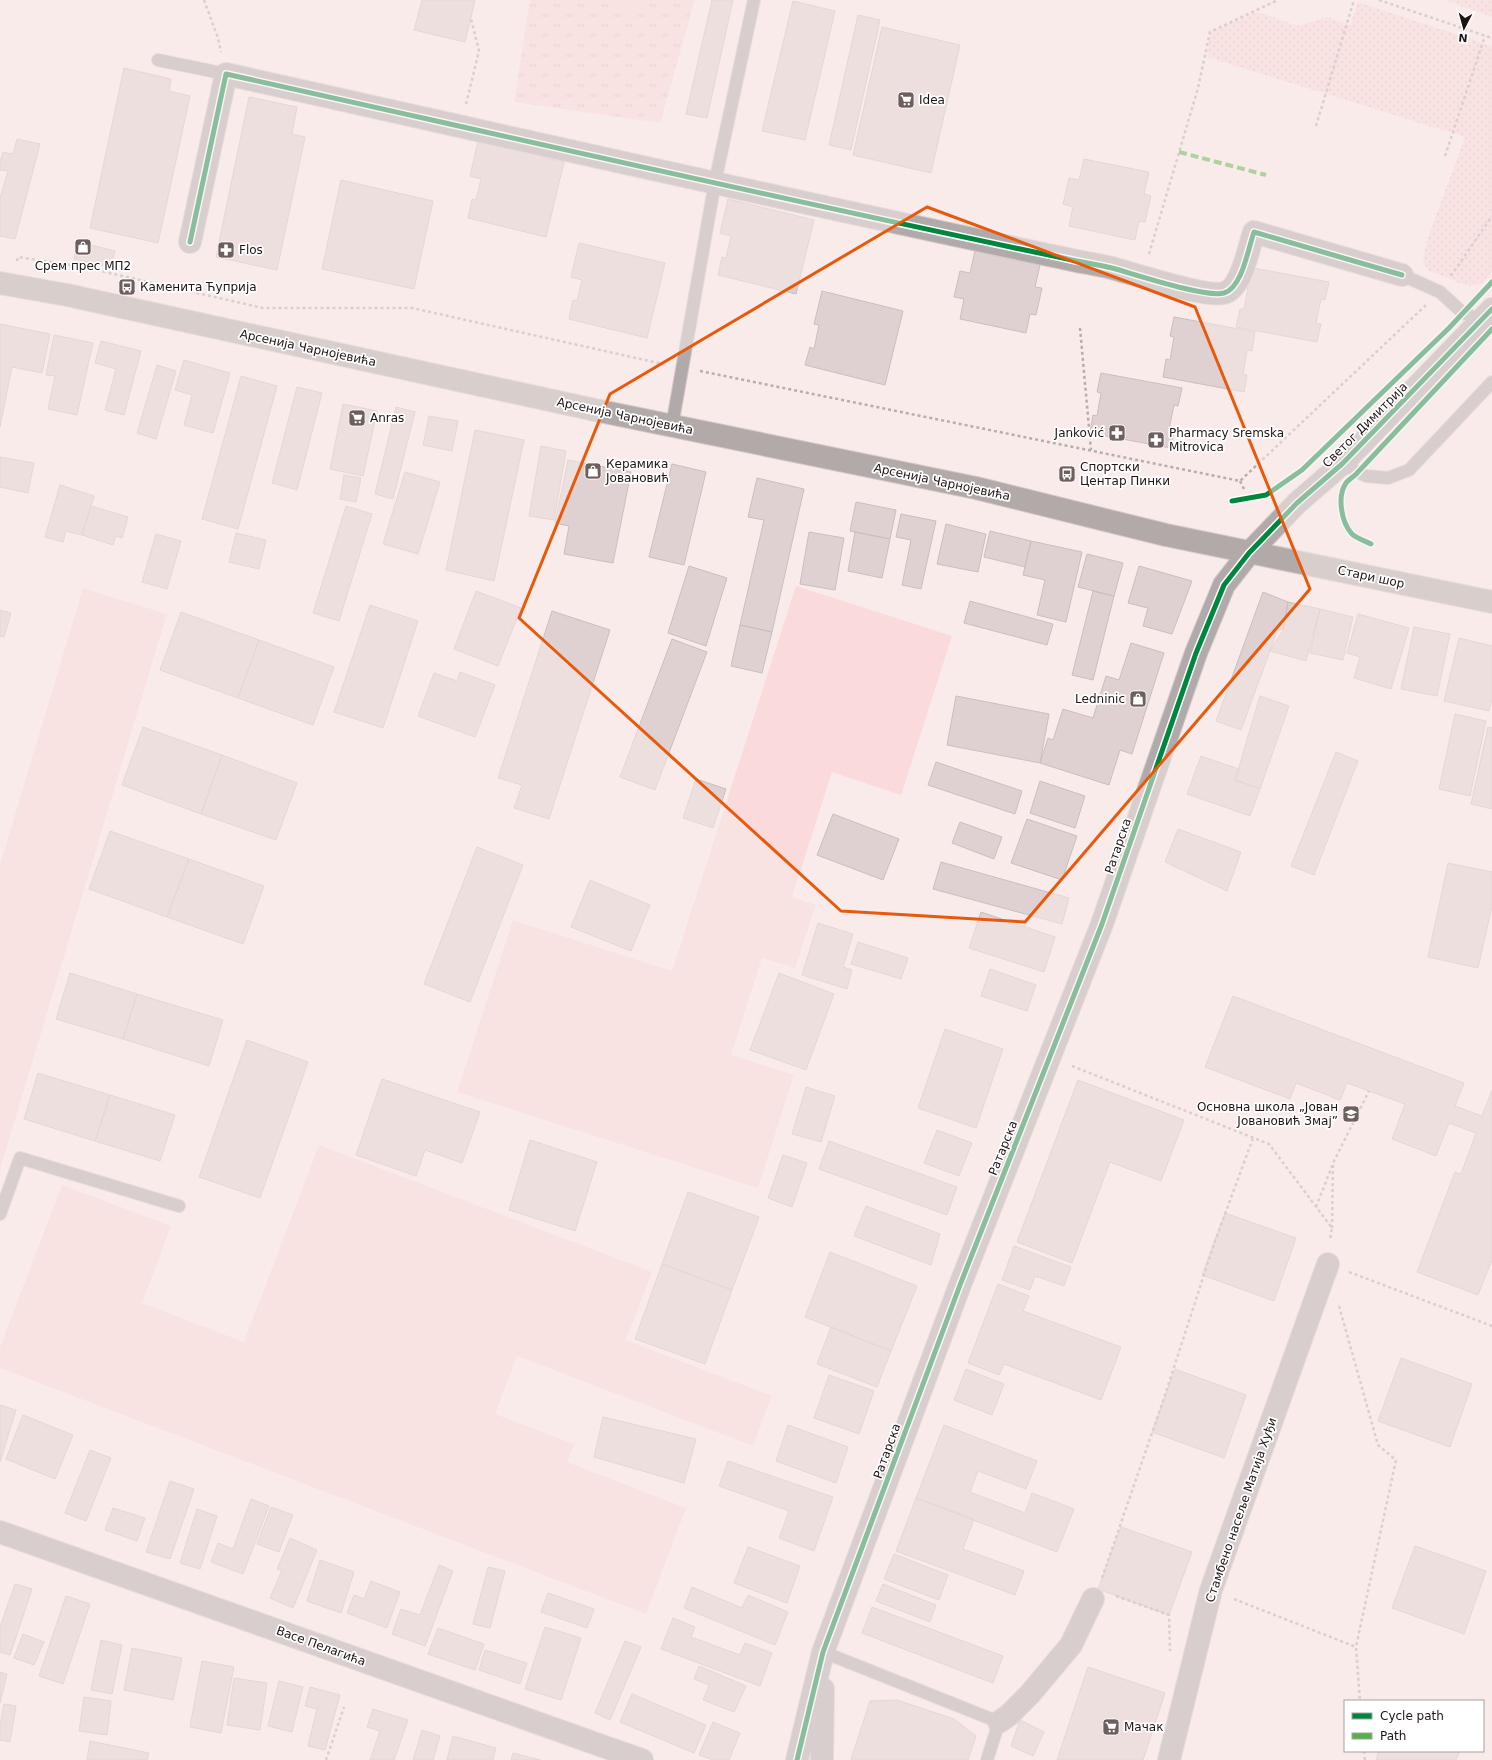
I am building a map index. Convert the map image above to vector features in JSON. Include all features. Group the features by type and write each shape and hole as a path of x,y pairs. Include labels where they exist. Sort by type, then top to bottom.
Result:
{"main road":[{"name":"Арсенија Чарнојевића","path":"6,284 67,295 595,410 976,488 1166,535 1249,553"},
{"name":"Стари шор","path":"1249,553 1492,602"}],"street":[{"path":"190,242 226,74 715,182 847,213 1109,268 1176,286 1221,294 1232,290 1239,280 1254,232 1402,275"},
{"name":"Светог Димитрија","path":"1249,553 1297,503 1342,464 1487,315"},
{"name":"Ратарска","path":"797,1760 824,1652 960,1285 1102,924 1196,653 1224,585 1249,553"},
{"name":"Стамбено насеље Матија Хуђи","path":"1169,1760 1211,1590 1328,1264"},
{"name":"Васе Пелагића","path":"0,1532 642,1760"},
{"path":"999,1722 1009,1715 1030,1694 1071,1645 1102,1592"},
{"name":"Ратарска","path":"822,1760 824,1652"}],"lane":[{"path":"672,426 681,368 715,182 754,0"},
{"path":"158,60 226,74"},
{"path":"1402,275 1440,292 1463,313 1487,315"},
{"path":"1342,464 1366,476 1388,478 1408,470 1492,382"},
{"path":"0,1214 20,1158 179,1206"},
{"path":"824,1652 999,1722 987,1760"}],"path":[{"path":"204,0 218,38 226,74"},
{"path":"1142,253 1149,255 1198,88 1210,32 1278,0"},
{"path":"1316,126 1354,0"},
{"path":"1379,0 1492,38"},
{"path":"460,126 480,51 471,19"},
{"path":"1445,156 1485,36"},
{"path":"1240,481 1440,292 1492,216"},
{"path":"6,284 18,257 83,268 263,308 412,308 681,368 1240,481"},
{"path":"1080,328 1091,450"},
{"path":"1240,481 1244,489"},
{"path":"1050,1057 1269,1144 1332,1228"},
{"path":"1316,1207 1334,1161 1369,1091"},
{"path":"1170,1656 1170,1615 1102,1592 1214,1244 1253,1138"},
{"path":"1334,1161 1332,1228 1328,1264 1492,1326"},
{"path":"1338,1302 1378,1446 1396,1460 1356,1647 1360,1700"},
{"path":"1211,1590 1356,1647"},
{"path":"326,1760 344,1707"}],"highlighted area":[{"path":"927,207 1195,307 1310,589 1025,922 841,911 519,618 610,394"}],"green space":[{"path":"530,0 695,0 660,123 514,102"},
{"path":"594,0 648,0 643,15"},
{"path":"1445,0 1492,0 1492,17"},
{"path":"1358,2 1492,46 1492,272 1481,284 1467,286 1428,270 1423,262 1427,240 1465,137 1207,57 1210,32 1257,12 1298,26 1327,17 1350,25"},
{"path":"796,586 952,636 901,795 832,772 792,897 816,905 795,968 762,958 731,1055 794,1075 758,1188 457,1092 513,920 672,971"},
{"path":"83,588 167,614 0,1170 0,864"},
{"path":"319,1145 652,1272 626,1340 772,1396 753,1446 517,1356 495,1414 574,1444 567,1462 686,1508 646,1614 0,1368 0,1347 62,1185 171,1226 142,1303 244,1342"}],"building":[{"path":"422,0 475,0 465,42 414,30"},
{"path":"712,0 733,0 707,118 686,114"},
{"path":"793,1 835,11 805,140 762,131"},
{"path":"858,15 880,20 851,150 829,145"},
{"name":"Idea","path":"882,27 960,45 931,173 853,155"},
{"path":"124,68 171,79 169,91 190,96 158,243 90,228"},
{"path":"249,97 297,107 292,134 305,137 277,270 216,257"},
{"path":"17,139 40,144 15,239 0,236 0,198 8,171 0,170 0,163 3,152 13,154"},
{"path":"478,141 564,162 546,237 468,218 472,199 476,200 481,179 470,176"},
{"path":"1084,159 1149,172 1144,194 1151,196 1145,222 1139,221 1135,240 1069,226 1073,207 1063,204 1069,178 1079,180"},
{"path":"341,180 433,201 414,289 322,269"},
{"path":"728,199 814,220 796,294 718,275 722,257 726,258 731,236 720,233"},
{"path":"78,242 115,251 111,267 74,259"},
{"path":"579,243 665,263 647,338 569,319 573,300 577,301 582,280 571,277"},
{"path":"975,251 1040,265 1035,287 1042,288 1036,315 1030,314 1026,333 960,319 964,299 954,297 960,271 970,273"},
{"path":"1248,267 1329,282 1325,300 1321,299 1316,323 1321,324 1317,342 1236,327 1240,309 1244,309 1248,287 1244,286"},
{"path":"822,291 903,311 885,385 805,365 810,347 814,349 819,325 814,324"},
{"path":"1174,317 1255,332 1252,351 1247,350 1243,374 1247,375 1244,392 1163,377 1166,359 1170,360 1174,337 1170,336"},
{"path":"0,324 50,334 42,373 12,367 0,427"},
{"path":"54,335 93,343 77,415 48,409 55,376 46,375"},
{"path":"101,341 141,351 124,415 105,410 116,369 95,363"},
{"path":"184,360 230,373 213,433 184,425 192,395 175,390"},
{"path":"157,365 176,371 156,439 137,433"},
{"path":"1101,373 1182,388 1178,406 1174,405 1169,429 1174,430 1171,448 1090,433 1093,415 1097,416 1101,393 1097,392"},
{"path":"241,376 277,386 238,529 202,519"},
{"path":"297,387 322,393 297,490 272,483"},
{"path":"343,404 377,411 363,476 330,469"},
{"path":"396,407 415,412 393,499 375,494"},
{"path":"429,416 458,421 452,451 423,445"},
{"path":"475,430 524,440 494,581 446,570"},
{"path":"541,446 566,451 554,520 529,516"},
{"path":"0,457 34,463 28,493 0,487"},
{"path":"568,460 631,472 613,563 564,554 569,526 555,523"},
{"path":"672,464 706,472 684,565 649,557"},
{"path":"405,472 440,482 418,554 383,544"},
{"path":"344,475 361,478 356,502 340,499"},
{"path":"757,478 804,489 772,632 740,625 764,520 748,517"},
{"path":"60,485 94,496 82,535 66,531 63,542 45,537"},
{"path":"856,502 896,510 890,539 850,531"},
{"path":"91,506 128,517 122,538 116,536 113,545 82,535"},
{"path":"346,506 372,514 339,621 313,613"},
{"path":"901,514 936,521 921,589 902,585 911,540 896,537"},
{"path":"946,524 986,534 978,572 937,564"},
{"path":"990,531 1031,541 1025,567 984,557"},
{"path":"809,532 844,538 835,590 800,584"},
{"path":"855,532 890,539 882,578 848,571"},
{"path":"236,533 266,540 259,569 229,562"},
{"path":"156,534 181,541 167,589 142,582"},
{"path":"1031,541 1082,552 1066,622 1037,615 1045,580 1023,575"},
{"path":"1087,554 1123,563 1114,596 1078,587"},
{"path":"689,566 727,578 706,646 668,633"},
{"path":"1139,566 1192,581 1172,634 1143,626 1148,608 1128,603"},
{"path":"476,591 521,608 498,666 454,649"},
{"path":"1093,591 1114,596 1093,680 1072,675"},
{"path":"1263,592 1288,602 1283,630 1278,629 1241,730 1216,721"},
{"path":"970,601 1053,624 1047,645 964,623"},
{"path":"1288,602 1320,609 1306,661 1270,651 1283,630"},
{"path":"370,605 418,621 383,728 334,712"},
{"path":"1320,609 1353,617 1343,660 1310,653"},
{"path":"0,610 11,613 4,637 0,636"},
{"path":"552,611 610,630 549,819 514,808 522,785 498,778"},
{"path":"181,612 259,640 238,698 160,670"},
{"path":"1358,614 1409,628 1391,689 1354,678 1360,657 1347,653"},
{"path":"740,625 772,632 762,673 731,666"},
{"path":"1414,627 1450,634 1437,696 1401,689"},
{"path":"1459,638 1492,646 1492,700 1489,711 1444,701"},
{"path":"672,639 707,652 655,790 620,777"},
{"path":"259,640 334,667 313,725 238,698"},
{"path":"1131,643 1164,653 1132,754 1120,750 1109,785 1040,763 1048,738 1053,740 1063,709 1093,718 1106,676 1119,680"},
{"path":"460,672 495,685 475,737 418,716 434,673 457,681"},
{"path":"956,696 1049,714 1040,763 947,745"},
{"path":"1260,696 1289,706 1260,789 1235,780"},
{"path":"1455,714 1486,721 1470,796 1439,789"},
{"path":"143,727 222,755 201,814 122,785"},
{"path":"1488,727 1492,728 1492,809 1471,804"},
{"path":"1336,752 1358,761 1314,875 1291,866"},
{"path":"222,755 297,783 276,840 201,814"},
{"path":"1201,756 1239,769 1235,780 1260,789 1250,816 1187,794"},
{"path":"936,762 1022,791 1015,814 928,785"},
{"path":"696,779 726,789 713,828 683,818"},
{"path":"1040,781 1085,796 1075,828 1030,813"},
{"path":"833,814 899,839 883,880 817,855"},
{"path":"1027,819 1077,836 1062,880 1011,863"},
{"path":"960,822 1002,837 994,859 952,843"},
{"path":"1178,829 1241,852 1227,891 1165,862"},
{"path":"110,831 189,859 167,917 89,889"},
{"path":"477,847 523,865 470,1002 424,984"},
{"path":"189,859 264,886 243,944 167,917"},
{"path":"941,862 1069,898 1062,924 933,889"},
{"path":"1448,863 1492,872 1492,906 1478,968 1428,957"},
{"path":"590,880 650,905 631,951 571,927"},
{"path":"981,912 1055,937 1044,972 969,948"},
{"path":"818,923 853,934 843,967 852,970 847,989 802,975"},
{"path":"858,942 908,958 901,979 851,964"},
{"path":"990,969 1036,985 1027,1011 981,996"},
{"path":"70,973 137,994 123,1039 56,1019"},
{"path":"779,973 834,994 806,1070 750,1050"},
{"path":"137,994 223,1020 209,1066 123,1039"},
{"path":"1233,996 1464,1083 1455,1106 1482,1116 1492,1090 1492,1260 1478,1295 1417,1272 1455,1172 1461,1174 1476,1133 1449,1123 1436,1156 1392,1139 1405,1104 1347,1083 1340,1100 1296,1083 1290,1099 1205,1067"},
{"path":"945,1029 1003,1049 976,1128 918,1108"},
{"path":"247,1040 308,1062 260,1198 199,1177"},
{"path":"38,1073 110,1095 95,1141 24,1119"},
{"path":"382,1079 480,1112 462,1163 425,1150 416,1176 356,1155"},
{"path":"1078,1080 1184,1120 1161,1181 1110,1162 1072,1263 1017,1242"},
{"path":"806,1087 835,1096 821,1142 792,1134"},
{"path":"110,1095 175,1115 160,1161 95,1141"},
{"path":"937,1130 972,1143 959,1176 924,1163"},
{"path":"530,1140 597,1162 575,1231 509,1210"},
{"path":"829,1141 957,1187 947,1215 819,1169"},
{"path":"783,1155 807,1163 792,1207 768,1198"},
{"path":"688,1192 759,1217 732,1290 662,1264"},
{"path":"866,1206 940,1234 931,1265 854,1236"},
{"path":"1225,1213 1296,1238 1274,1301 1202,1275"},
{"path":"1014,1246 1071,1267 1064,1286 1035,1276 1030,1290 1002,1280"},
{"path":"830,1252 917,1286 891,1351 805,1317"},
{"path":"662,1264 732,1290 705,1364 635,1339"},
{"path":"998,1284 1029,1296 1023,1311 1121,1347 1101,1400 1004,1364 999,1375 968,1363"},
{"path":"831,1327 891,1351 877,1387 817,1364"},
{"path":"1401,1358 1472,1384 1450,1447 1378,1421"},
{"path":"966,1369 1004,1384 992,1415 954,1400"},
{"path":"1175,1369 1246,1395 1224,1458 1152,1432"},
{"path":"829,1375 874,1391 859,1434 814,1418"},
{"path":"0,1405 16,1410 0,1462"},
{"path":"23,1415 73,1435 55,1479 6,1459"},
{"path":"603,1417 696,1439 684,1483 594,1457"},
{"path":"788,1425 848,1447 836,1483 776,1461"},
{"path":"944,1425 1037,1461 1026,1489 978,1471 970,1492 1025,1513 1032,1493 1074,1509 1057,1552 916,1498"},
{"path":"90,1450 111,1458 86,1521 65,1513"},
{"path":"728,1461 833,1497 814,1551 779,1538 789,1511 719,1486"},
{"path":"170,1481 194,1489 170,1559 146,1552"},
{"path":"916,1498 974,1519 963,1549 1024,1571 1015,1595 896,1551"},
{"path":"251,1499 269,1506 243,1574 211,1562 218,1543 233,1549"},
{"path":"271,1507 293,1515 279,1552 257,1544"},
{"path":"113,1508 145,1518 137,1541 105,1530"},
{"path":"197,1509 217,1516 200,1569 180,1563"},
{"path":"1121,1527 1192,1552 1169,1615 1098,1589"},
{"path":"290,1538 317,1550 293,1608 270,1598 282,1570 277,1569"},
{"path":"1415,1546 1486,1571 1464,1634 1392,1608"},
{"path":"748,1547 800,1566 787,1603 734,1583"},
{"path":"894,1554 948,1575 939,1600 884,1579"},
{"path":"320,1560 354,1572 341,1613 307,1601"},
{"path":"439,1565 453,1571 425,1646 392,1634 401,1609 420,1615"},
{"path":"488,1567 505,1571 490,1628 473,1624"},
{"path":"371,1581 400,1592 387,1628 347,1613 354,1595 364,1599"},
{"path":"15,1584 32,1589 10,1655 0,1652 0,1627"},
{"path":"883,1584 936,1605 930,1622 876,1601"},
{"path":"692,1587 742,1608 748,1595 788,1612 775,1645 684,1608"},
{"path":"548,1593 594,1609 587,1628 541,1612"},
{"path":"66,1596 90,1604 63,1684 39,1676"},
{"path":"872,1607 1003,1656 993,1683 862,1633"},
{"path":"673,1618 695,1627 691,1637 740,1655 745,1643 772,1653 760,1686 661,1649"},
{"path":"545,1627 581,1638 561,1700 525,1689"},
{"path":"438,1628 484,1644 475,1670 428,1654"},
{"path":"23,1634 44,1642 34,1665 14,1658"},
{"path":"101,1640 122,1645 112,1694 91,1690"},
{"path":"625,1641 641,1647 610,1720 595,1713"},
{"path":"132,1648 182,1658 173,1700 124,1690"},
{"path":"485,1650 527,1663 520,1684 479,1670"},
{"path":"202,1661 234,1667 221,1733 190,1727"},
{"path":"699,1666 746,1686 734,1712 703,1700 709,1685 694,1679"},
{"name":"Мачак","path":"1088,1667 1165,1693 1143,1760 1057,1760"},
{"path":"0,1672 7,1674 0,1703"},
{"path":"234,1678 267,1683 260,1730 227,1725"},
{"path":"279,1681 303,1687 292,1732 268,1726"},
{"path":"310,1687 340,1695 325,1750 308,1746 317,1709 305,1706"},
{"path":"632,1694 706,1725 694,1753 620,1722"},
{"path":"84,1697 111,1701 107,1735 79,1731"},
{"path":"897,1700 954,1719 976,1736 968,1760 851,1759 870,1701"},
{"path":"4,1704 16,1706 10,1742 0,1740 0,1726"},
{"path":"373,1709 408,1720 394,1760 370,1760 380,1731 367,1727"},
{"path":"1020,1720 1044,1732 1033,1756 1011,1746"},
{"path":"713,1722 740,1733 729,1760 713,1760 699,1755"},
{"path":"422,1730 440,1736 433,1760 413,1760"},
{"path":"453,1736 496,1748 493,1760 447,1760"},
{"path":"90,1741 149,1753 147,1760 87,1760"},
{"path":"1379,1752 1460,1752 1456,1760 1376,1760"},
{"path":"513,1753 540,1760 511,1760"}],"marked path":[{"path":"1179,152 1266,175"}],"cycle path":[{"path":"190,242 226,74 749,191 1106,267 1170,285 1202,292 1215,294 1224,293 1230,290 1240,276 1244,267 1254,232 1402,275"},
{"path":"1232,501 1266,495 1302,470 1449,328 1492,282"},
{"path":"797,1760 823,1652 960,1285 1102,924 1196,653 1224,585 1249,553 1297,503 1342,464 1492,309"},
{"path":"1371,544 1358,538 1348,529 1343,516 1341,502 1343,488 1346,483 1492,329"}],"place":[{"name":"Idea","path":"906,100"},
{"name":"Срем прес МП2","path":"83,247"},
{"name":"Flos","path":"226,250"},
{"name":"Каменита Ћуприја","path":"127,287"},
{"name":"Anras","path":"357,418"},
{"name":"Janković","path":"1117,433"},
{"name":"Pharmacy Sremska Mitrovica","path":"1156,440"},
{"name":"Керамика Јовановић","path":"593,471"},
{"name":"Спортски Центар Пинки","path":"1067,474"},
{"name":"Ledninic","path":"1138,699"},
{"name":"Основна школа „Јован Јовановић Змај”","path":"1351,1114"},
{"name":"Мачак","path":"1111,1727"}]}
